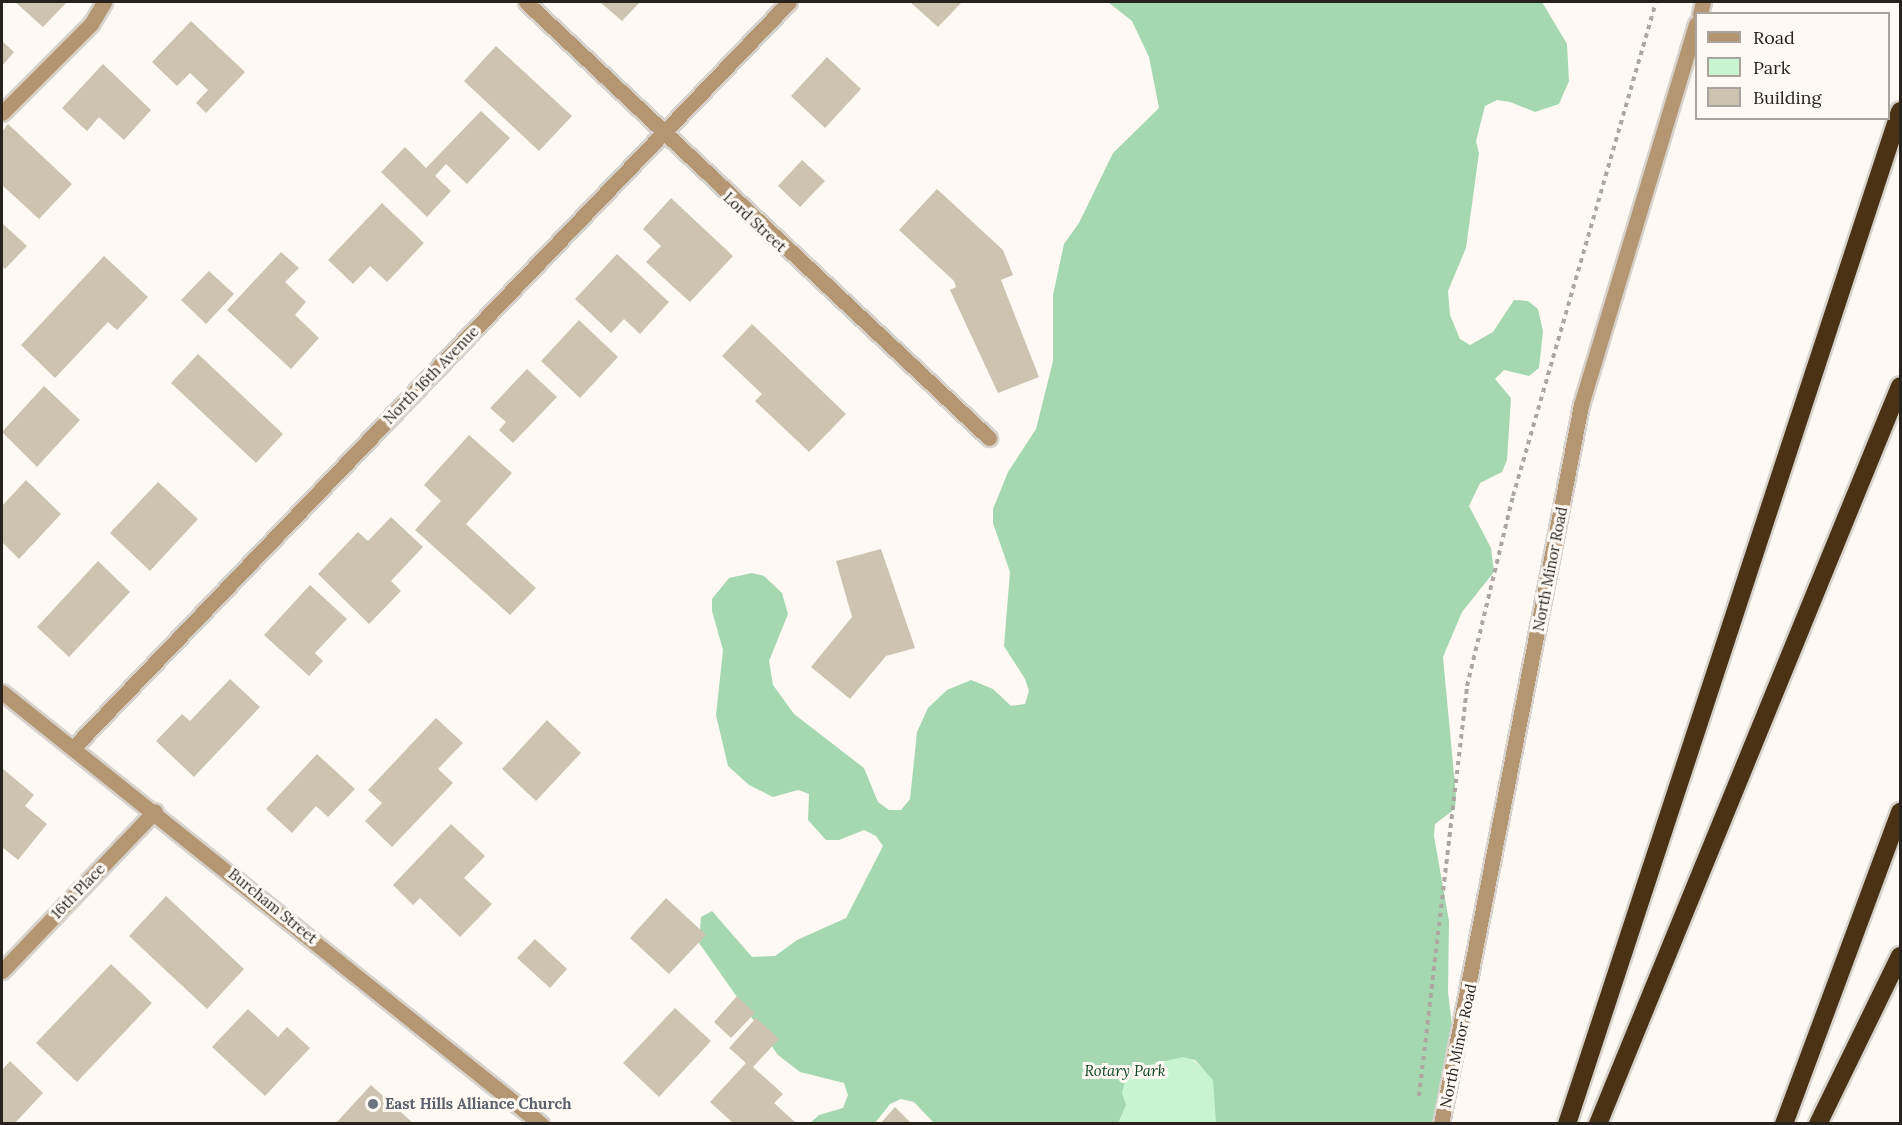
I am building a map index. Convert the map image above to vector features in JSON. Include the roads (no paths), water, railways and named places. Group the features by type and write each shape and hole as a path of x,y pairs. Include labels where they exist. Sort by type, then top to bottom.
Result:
{"highway":[{"path":"1567,1124 1900,111"},
{"path":"1598,1124 1900,386"},
{"path":"1784,1124 1900,812"},
{"path":"1818,1124 1900,956"}],"street":[{"path":"2,113 91,24 104,2"},
{"name":"Lord Street","path":"526,2 665,131 699,169 988,438"},
{"name":"North 16th Avenue","path":"73,748 789,2"},
{"name":"North Minor Road","path":"1441,1124 1581,405 1695,27"},
{"name":"Burcham Street","path":"2,692 155,811 541,1124"},
{"name":"16th Place","path":"2,971 155,811"}],"place":[{"name":"East Hills Alliance Church","path":"373,1104"}],"park label":[{"name":"Rotary Park","path":"1125,1071"}]}
